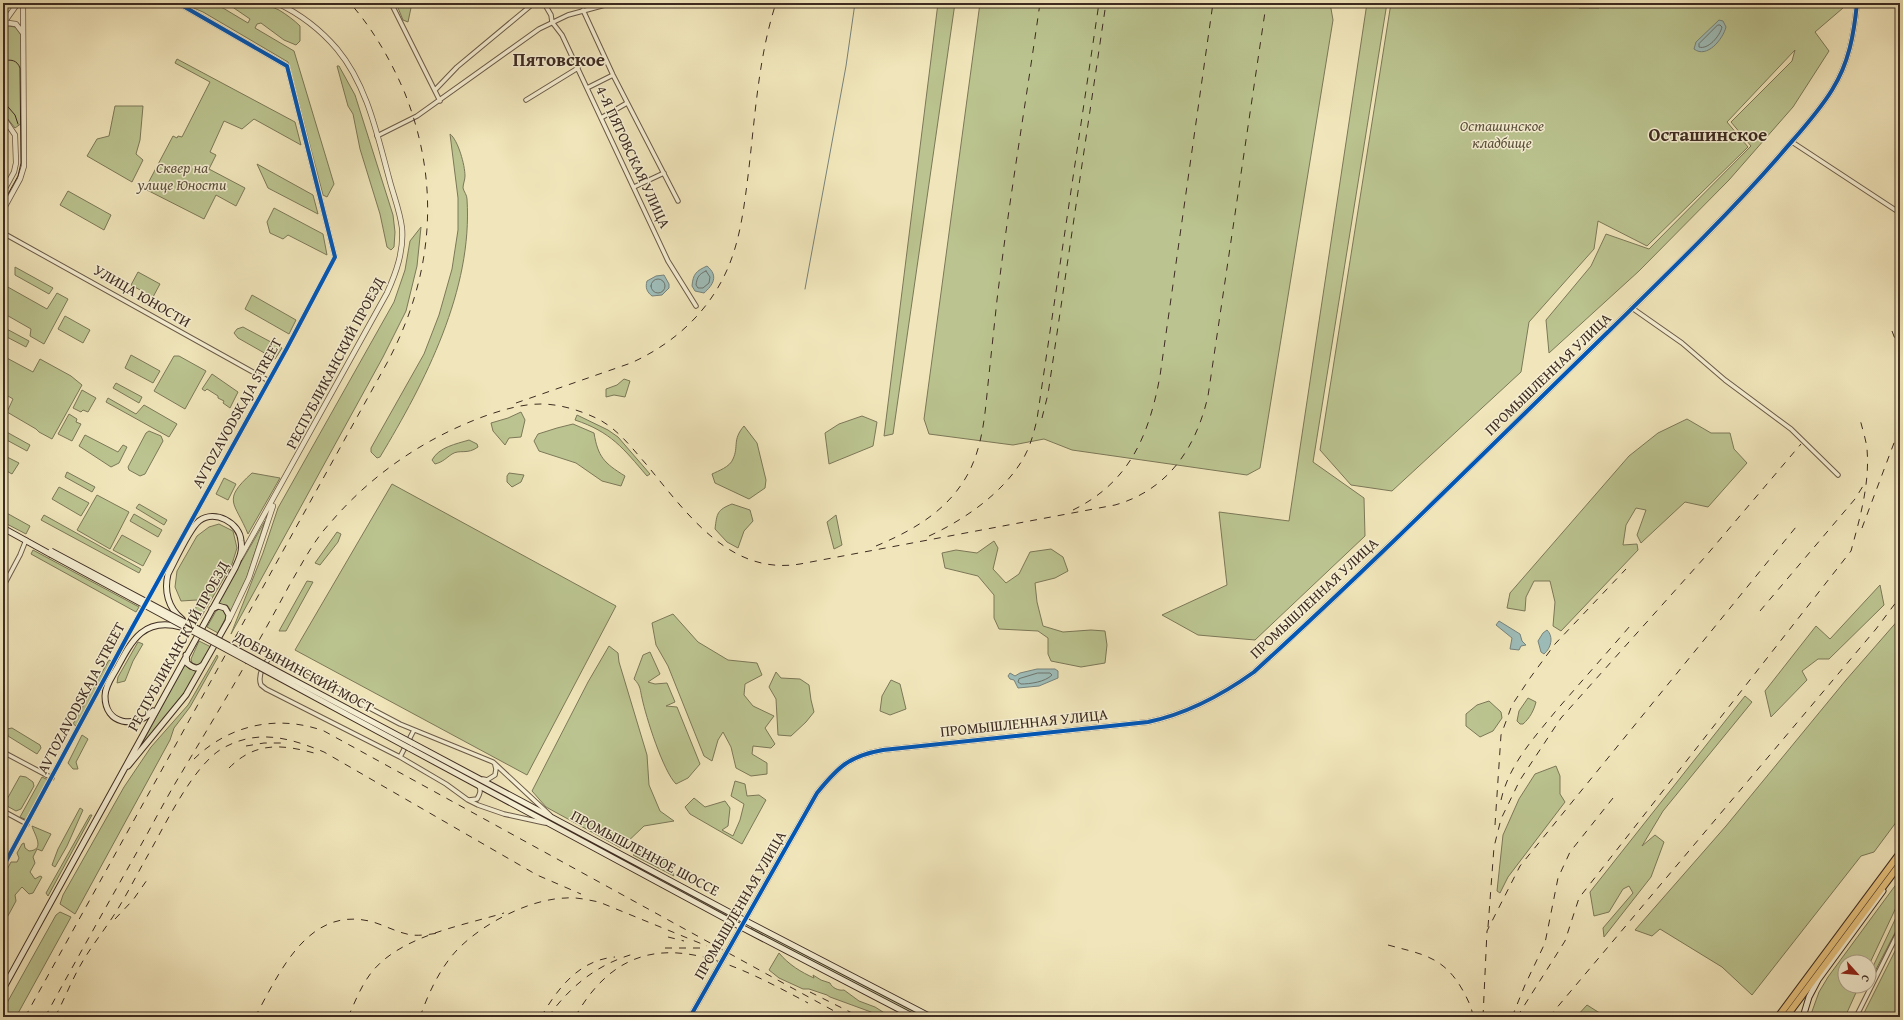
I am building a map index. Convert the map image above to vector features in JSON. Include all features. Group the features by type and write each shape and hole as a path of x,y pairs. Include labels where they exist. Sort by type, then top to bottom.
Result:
{"highway":[{"path":"1778,1017 1900,853"},
{"path":"1786,1017 1900,864"}],"main road":[{"path":"183,624 172,609 166,593 166,583 168,574 198,522 209,517 222,519 234,525 239,532 242,542 241,552 235,568"},
{"name":"ДОБРЫНИНСКИЙ МОСТ","path":"3,528 410,746"},
{"name":"РЕСПУБЛИКАНСКИЙ ПРОЕЗД","path":"3,989 186,654 235,568"},
{"path":"211,611 218,606 225,608 229,615 228,621"},
{"name":"РЕСПУБЛИКАНСКИЙ ПРОЕЗД","path":"120,776 179,704 206,661 228,621"},
{"path":"158,706 149,716 137,722 130,723 117,719 108,710 106,704 106,692 109,683 128,649 139,634 153,626 183,624"},
{"path":"186,654 188,663 194,668 198,668 206,661"},
{"name":"ПРОМЫШЛЕННОЕ ШОССЕ","path":"410,746 481,779 745,920 931,1017"},
{"name":"ПРОМЫШЛЕННОЕ ШОССЕ","path":"410,746 549,824 741,927 914,1017"},
{"path":"1803,1017 1809,997 1818,980 1878,900 1900,864"}],"street":[{"path":"3,25 18,3"},
{"path":"3,210 20,179 24,166 23,3"},
{"name":"AVTOZAVODSKAJA STREET","path":"3,867 127,637 269,381 335,257 287,66 183,6 174,3"},
{"name":"РЕСПУБЛИКАНСКИЙ ПРОЕЗД","path":"235,568 282,486 387,293 397,270 401,252 402,229 377,136 362,91 337,50 315,27 277,3"},
{"path":"391,3 440,101"},
{"path":"435,90 457,67 534,3"},
{"name":"4-Я ПЯТОВСКАЯ УЛИЦА","path":"544,3 551,15 552,22 562,35 588,88 668,261 696,306"},
{"name":"ПРОМЫШЛЕННАЯ УЛИЦА","path":"690,1017 817,793 836,770 850,759 865,753 887,749 1148,722 1183,712 1238,683 1276,652 1632,308 1756,182 1792,142 1825,102 1841,75 1851,47 1857,3"},
{"path":"377,136 417,116 515,46 552,22 583,10 605,5"},
{"path":"583,10 613,75 678,201"},
{"path":"3,25 8,23 16,24 23,33"},
{"path":"526,100 578,68"},
{"path":"588,88 613,75"},
{"path":"601,118 627,103"},
{"path":"3,117 14,133 16,150 14,170 3,192"},
{"path":"1792,142 1900,214"},
{"path":"634,187 664,173"},
{"name":"УЛИЦА ЮНОСТИ","path":"3,233 269,381"},
{"path":"1632,308 1682,343 1725,380 1791,429 1838,475"},
{"name":"РЕСПУБЛИКАНСКИЙ ПРОЕЗД","path":"228,621 249,578 270,514 282,486"},
{"path":"3,587 20,555 26,540"},
{"path":"549,824 504,814 468,800 446,784 400,757 263,687 259,679 266,662 274,655 283,658 347,693 362,704 414,730 440,739 493,762 552,817"},
{"path":"400,757 414,730"},
{"path":"3,752 52,778"},
{"path":"481,779 487,780 494,775 496,769 493,762"},
{"path":"468,800 473,801 480,795 481,790 478,785"},
{"path":"3,810 27,824"},
{"path":"1856,1017 1900,929"}],"green space":[{"path":"182,3 208,3 223,8 248,23 250,19 228,4 222,3 264,3 282,12 300,26 300,41 296,45 284,40 261,23 257,24 255,28 294,51 334,184 327,197 323,195 288,62 203,12"},
{"path":"396,3 412,3 408,22 403,20"},
{"path":"938,3 955,3 893,434 884,436"},
{"path":"980,3 1330,3 1333,20 1260,468 1247,475 1072,450 1044,439 1013,445 929,434 924,419"},
{"path":"1367,3 1387,3 1313,462 1364,498 1365,536 1255,640 1198,635 1162,615 1227,585 1219,512 1289,521"},
{"name":"Осташинское кладбище","path":"1391,3 1578,3 1579,8 1599,8 1598,3 1844,3 1843,8 1815,32 1829,51 1793,107 1729,180 1639,271 1549,353 1546,320 1591,266 1606,234 1649,249 1751,146 1731,122 1792,61 1795,50 1727,122 1748,147 1647,246 1598,221 1594,249 1529,322 1521,372 1392,491 1351,485 1320,450"},
{"path":"8,26 15,27 20,32 21,36 22,123 15,128 3,113 3,31"},
{"name":"Сквер на улице Юности","path":"177,59 295,122 301,145 254,119 242,129 224,121 210,152 216,155 209,169 245,188 236,206 216,195 204,219 145,189 173,136 177,138 178,136 182,137 210,82 175,63"},
{"path":"337,66 339,66 355,95 393,215 395,232 394,247 391,250 387,247 380,214 360,149 353,114 348,106"},
{"path":"115,106 143,106 140,140 136,154 143,160 132,182 87,156 97,139 109,136"},
{"path":"450,134 456,142 465,171 463,188 467,196 467,233 462,267 454,301 443,334 429,366 397,428 380,457 377,458 371,452 371,448 424,354 439,315 452,269 458,230 458,198"},
{"path":"257,164 313,195 318,214 268,188"},
{"path":"68,191 111,215 104,230 60,205"},
{"path":"274,208 323,234 327,255 288,235 283,239 270,233 267,222"},
{"path":"421,227 417,266 406,311 383,357 231,634 263,553 278,508 394,302 405,270 410,241"},
{"path":"15,267 53,288 49,294 15,275"},
{"path":"138,272 160,284 153,297 131,285"},
{"path":"6,286 47,309 57,293 68,299 44,344 30,336 31,329 3,313 3,287"},
{"path":"252,295 296,320 289,334 245,309"},
{"path":"65,316 90,330 83,343 58,329"},
{"path":"3,327 29,341 26,347 3,335"},
{"path":"243,327 282,348 275,359 238,338 234,333 237,329"},
{"path":"131,355 160,371 153,383 125,368"},
{"path":"3,356 33,372 40,359 71,376 82,385 52,439 7,412 13,399 3,393"},
{"path":"174,356 179,356 206,371 185,409 154,391"},
{"path":"212,374 238,392 230,408 223,403 224,401 218,398 218,396 207,389 205,391 202,389"},
{"path":"624,379 630,381 625,397 614,395 606,397 606,389 617,385"},
{"path":"116,383 142,397 139,403 113,388"},
{"path":"82,390 96,398 88,412 83,410 81,412 73,408"},
{"path":"108,398 136,414 144,405 177,424 169,437 106,402"},
{"path":"521,412 525,420 521,437 509,438 505,445 493,431 491,423"},
{"path":"69,414 77,419 76,422 81,424 72,441 58,434"},
{"path":"577,415 608,430 618,437 650,474 647,476 616,442 598,430 575,420"},
{"path":"862,416 877,422 873,446 829,464 825,433 839,424"},
{"path":"1687,419 1711,433 1730,433 1734,449 1747,463 1708,507 1685,502 1641,543 1637,535 1646,510 1636,508 1626,525 1623,545 1637,544 1638,550 1561,631 1553,626 1555,602 1550,581 1534,581 1526,597 1525,611 1507,608 1510,593 1629,456 1658,433"},
{"path":"573,424 594,433 603,459 625,476 621,486 602,481 576,463 539,451 534,441 538,434"},
{"path":"744,426 757,443 766,480 765,488 749,499 715,483 712,474 724,468 731,462 735,454 738,435"},
{"path":"3,430 30,445 27,451 3,438"},
{"path":"149,431 161,436 163,441 145,474 140,476 129,470 128,467 146,433"},
{"path":"85,435 118,452 123,445 127,447 119,463 111,467 79,446"},
{"path":"469,440 477,444 478,447 470,451 452,454 435,464 432,460 443,449"},
{"path":"3,455 19,463 12,474 3,469"},
{"path":"67,472 95,487 92,492 65,477"},
{"path":"252,473 280,478 248,534 235,508 234,496 236,490 242,482"},
{"path":"509,473 524,475 521,482 512,487 507,482 507,476"},
{"path":"224,478 236,484 228,500 216,494"},
{"path":"392,484 616,606 527,775 295,650"},
{"path":"59,487 89,503 81,516 52,499"},
{"path":"97,495 129,512 110,549 77,530"},
{"path":"139,504 167,520 164,525 136,508"},
{"path":"732,504 750,510 753,521 744,531 738,548 727,542 715,529 716,519 721,510"},
{"path":"3,511 30,526 26,534 3,522"},
{"path":"134,514 162,530 158,537 130,521"},
{"path":"44,515 141,569 139,573 41,520"},
{"path":"836,515 842,545 834,549 827,522"},
{"path":"265,521 247,577 231,611 227,605 217,604"},
{"path":"219,524 233,531 237,548 232,564 200,619 195,613 197,600 181,601 175,587 177,571 197,536 209,527"},
{"path":"337,532 341,534 338,542 320,565 315,563"},
{"path":"122,535 151,551 143,566 113,550"},
{"path":"994,541 998,548 993,569 1006,583 1019,574 1030,552 1051,549 1063,557 1068,571 1055,578 1035,583 1037,602 1043,626 1063,632 1091,630 1105,631 1107,645 1105,663 1081,667 1051,661 1048,654 1048,638 1038,631 999,629 994,618 994,595 978,576 945,568 942,553 956,550 977,553"},
{"path":"33,550 139,607 136,612 31,554"},
{"path":"307,581 313,582 286,631 279,631"},
{"path":"1880,585 1884,605 1829,659 1818,659 1802,671 1807,680 1771,717 1765,691 1816,626 1830,639"},
{"path":"219,609 223,610 227,615 218,633 207,627 216,611"},
{"path":"673,614 698,642 728,660 757,663 762,675 745,684 744,695 753,706 774,716 765,728 775,744 771,748 753,746 752,754 767,763 767,774 751,776 736,768 731,747 723,732 718,740 712,761 704,756 668,666 656,645 652,623"},
{"path":"1900,618 1900,817 1874,852 1861,856 1752,995 1722,967 1660,929 1652,936 1635,930 1726,826 1846,680"},
{"path":"199,641 211,647 203,661 198,665 192,663 191,659"},
{"path":"138,642 143,644 133,661 125,681 117,683 118,677"},
{"path":"609,646 618,653 619,662 647,755 649,785 660,811 674,821 644,826 621,848 546,807 532,791 588,682"},
{"path":"650,652 660,674 648,682 655,684 667,683 675,702 666,706 677,707 700,764 688,778 676,784 666,768 661,756 647,718 640,688 634,679 643,655"},
{"path":"217,655 218,657 190,707 174,728 170,740 75,914 60,904 63,895 124,787 151,747 188,705"},
{"path":"109,660 113,662 78,727 73,724"},
{"path":"185,663 189,669 199,671 179,702 138,751"},
{"path":"776,672 781,678 800,679 809,685 814,712 791,736 778,735 776,699 769,687"},
{"path":"891,680 900,684 906,709 890,715 880,711 882,696"},
{"path":"1745,696 1752,702 1663,811 1642,846 1655,835 1664,842 1651,877 1604,937 1603,928 1633,893 1629,886 1623,889 1609,912 1594,916 1590,892"},
{"path":"1528,698 1536,702 1528,719 1523,724 1520,724 1517,721 1519,711"},
{"path":"1489,701 1501,712 1502,718 1493,731 1480,737 1466,726 1466,714 1477,705"},
{"path":"12,728 40,745 41,748 37,754 8,736 7,729"},
{"path":"82,735 88,739 76,762 78,769 73,769 68,763"},
{"path":"1556,766 1560,776 1560,794 1565,802 1508,877 1500,893 1497,891 1503,835 1519,799 1535,774"},
{"path":"20,776 26,777 33,782 34,786 21,809 16,811 7,806 6,801"},
{"path":"42,777 48,780 27,820 20,817"},
{"path":"477,781 498,791 734,919 703,904"},
{"path":"735,781 745,784 747,796 759,795 766,800 742,844 690,814 685,807 694,798 705,807 725,801 730,808 728,826 722,830 733,836 740,820 744,804 731,796"},
{"path":"80,808 83,810 67,846 55,867 52,865 58,849"},
{"path":"90,815 92,815 48,896 46,893"},
{"path":"32,826 51,834 42,851 37,849 33,857 35,863 30,872 35,879 40,876 42,877 33,893 29,894 22,887 15,895 16,901 3,925 3,877 11,862 17,862 19,858 17,853 22,844 24,843 25,848 29,851 37,848 38,841"},
{"path":"639,850 656,854 672,862 674,876 633,855"},
{"path":"1900,879 1900,899 1874,954 1845,954"},
{"path":"1900,909 1900,923 1877,968 1877,958"},
{"path":"60,912 71,917 16,1017 3,1017 3,1010 56,915"},
{"path":"751,928 755,928 926,1017 919,1017"},
{"path":"1900,941 1900,1017 1862,1017 1874,994 1877,994 1877,987"},
{"path":"779,953 791,965 804,973 814,978 813,975 830,983 836,989 844,990 859,1001 875,1007 891,1017 879,1017 871,1012 827,995 809,989 803,989 779,978 769,970"},
{"path":"1837,965 1837,994 1855,994 1845,1017 1810,1017 1819,992"},
{"path":"1587,1005 1606,1017 1576,1017"}],"water":[{"path":"1719,20 1723,21 1726,27 1718,42 1709,50 1699,51 1694,49 1696,42"},
{"path":"707,266 713,273 714,277 712,284 704,293 695,291 692,286 694,276 698,271"},
{"path":"664,275 669,284 669,288 662,295 652,296 647,290 647,281 656,276"},
{"path":"1499,621 1520,634 1522,641 1526,645 1521,646 1519,650 1510,649 1512,638 1496,625"},
{"path":"1547,630 1551,642 1544,654 1541,652 1538,641"},
{"path":"1037,669 1055,669 1058,671 1058,678 1039,686 1018,688 1014,680 1010,679 1008,676 1010,673 1015,676 1020,673"}],"waterway":[{"path":"805,289 846,66 855,3"}],"tram line":[{"path":"3,61 13,61 17,63 20,68 21,163 18,176 3,203"},
{"path":"3,101 15,115 18,124"}],"railway":[{"path":"25,1017 387,363 403,330 415,296 423,263 427,228 427,194 424,160 416,125 399,79 374,34 350,3"},
{"path":"516,403 631,363 675,337 688,326 710,300 727,270 735,248 741,224 761,67 776,3"},
{"path":"876,546 917,526 941,508 961,485 974,461 984,418 997,300 1040,3"},
{"path":"929,536 969,514 994,494 1015,471 1023,459 1032,440 1037,419 1099,3"},
{"path":"1042,418 1048,394 1106,3"},
{"path":"1073,510 1093,499 1109,486 1123,471 1134,455 1150,418 1160,376 1213,3"},
{"path":"45,1017 170,792 240,674 304,559 314,544 331,522 364,488 401,459 441,435 485,416 519,406 541,404 555,405 583,412 604,422 623,438 677,502 711,536 731,550 752,560 775,565 800,564 1115,505 1134,498 1165,478 1177,464 1196,433 1208,396 1265,12"},
{"path":"1892,331 1900,352"},
{"path":"1517,1017 1565,941 1579,898 1851,551 1864,500 1868,462 1865,437 1860,419"},
{"path":"1862,528 1900,427"},
{"path":"1488,927 1494,847 1501,819 1520,780 1561,718 1705,557 1801,444"},
{"path":"1760,611 1855,499 1863,486"},
{"path":"1483,1017 1487,931 1520,866 1796,527"},
{"path":"1495,825 1501,735 1512,705 1555,644 1626,569"},
{"path":"1549,1017 1876,629 1900,597"},
{"path":"1501,800 1510,775 1530,742 1630,626"},
{"path":"194,759 222,738 254,726 271,723 289,723 324,731 845,1017"},
{"path":"55,1017 80,966 118,909 190,782 213,755 238,741 250,738 262,737 287,740 324,752 537,875 581,894"},
{"path":"246,746 264,743 283,743"},
{"path":"229,768 249,753 269,747 290,748 314,753"},
{"path":"1512,1017 1545,943 1558,878 1570,852 1617,793"},
{"path":"115,919 133,900 147,880"},
{"path":"420,1017 435,982 445,965 467,940 493,922 507,915 522,908 552,899 570,898 599,902 707,946"},
{"path":"348,1017 367,978 383,960 414,941 432,934 504,913"},
{"path":"255,1017 285,964 312,934 328,924 347,919 369,921 412,935 439,933"},
{"path":"668,937 684,941"},
{"path":"1388,945 1421,954 1447,969 1464,992 1473,1017"},
{"path":"665,948 705,948"},
{"path":"548,1017 576,985 598,969 623,957 637,953"},
{"path":"575,1017 599,984 625,964 653,954 682,953 713,960 745,971 808,1003"},
{"path":"541,1017 562,986 571,977 591,964 602,959 615,957"},
{"path":"810,992 860,1017"}],"cycle path":[{"path":"3,867 127,637 287,348 335,257 287,66 183,6 174,3"},
{"path":"690,1017 817,793 831,776 853,759 883,750 1148,722 1176,714 1203,703 1254,672 1345,588 1478,459 1676,265 1761,177 1814,115 1838,80 1850,48 1857,3"}],"district":[{"name":"Пятовское","path":"559,59"},
{"name":"Осташинское","path":"1708,134"}]}
